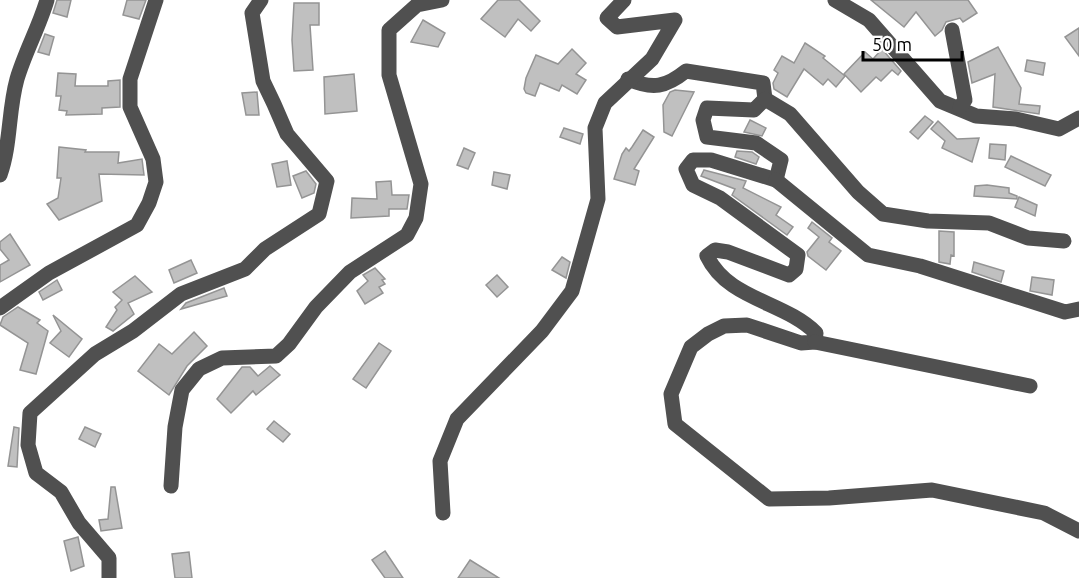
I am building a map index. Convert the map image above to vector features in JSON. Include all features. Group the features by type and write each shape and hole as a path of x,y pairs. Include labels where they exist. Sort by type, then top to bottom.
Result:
{"street":[{"path":"0,175 8,152 17,80 40,26 47,0"},
{"path":"0,308 49,273 137,225 149,203 156,182 153,159 130,107 130,79 156,0"},
{"path":"109,578 109,558 80,524 61,492 36,473 28,445 30,413 95,354 133,331 181,294 245,269 265,249 319,214 327,181 287,134 264,81 252,13 261,0"},
{"path":"171,486 175,427 182,390 199,369 222,358 276,356 289,344 316,307 350,272 407,235 416,218 422,184 389,75 389,30 417,5 442,0"},
{"path":"443,513 440,461 457,419 542,331 572,291 598,199 595,128 606,103 628,79 652,59 669,34 675,20 616,27 607,18 624,0"},
{"path":"835,0 869,20 940,100 976,116 1016,118 1059,129 1079,118"},
{"path":"952,30 965,100 960,107"},
{"path":"628,79 643,85 669,85 686,71 763,83 765,99"},
{"path":"765,99 754,110 707,108 703,120 707,137 756,143 781,160 776,180"},
{"path":"765,99 790,114 858,192 883,214 928,221 989,223 1028,238 1064,242"},
{"path":"815,342 816,333 806,322 748,296 714,271 706,256 715,250 728,252 789,275 796,269 798,255 720,198 693,185 686,169 693,160 711,160 776,180 868,255 920,266 1065,312 1079,309"},
{"path":"1030,386 815,342 801,343 747,325 724,326 708,334 692,347 671,394 675,424 769,499 829,498 932,490 1044,513 1079,531"}],"building":[{"path":"57,0 71,0 67,17 53,13"},
{"path":"127,0 146,0 139,19 123,15"},
{"path":"498,0 519,0 540,21 531,31 518,19 505,37 481,19"},
{"path":"871,0 968,0 977,13 963,22 960,18 946,22 935,36 916,12 904,27"},
{"path":"294,3 319,3 319,25 310,25 313,70 294,71 292,40"},
{"path":"423,20 445,33 438,47 411,42"},
{"path":"1079,28 1079,56 1065,37"},
{"path":"45,34 54,37 49,55 38,52"},
{"path":"805,43 825,56 823,58 845,76 836,87 828,79 823,85 804,69 787,97 774,89 773,83 778,73 774,70 782,56 794,63"},
{"path":"998,47 1021,88 1019,104 1040,106 1039,114 993,107 995,74 972,83 968,62"},
{"path":"572,49 586,63 576,74 586,80 577,94 562,85 559,91 540,83 535,96 526,93 524,89 526,78 536,55 558,64"},
{"path":"882,49 901,71 898,75 892,70 881,81 876,77 861,92 844,74 865,52 873,59"},
{"path":"1027,60 1045,63 1043,75 1025,71"},
{"path":"58,73 76,74 75,86 108,86 108,81 120,80 120,107 102,108 102,114 66,115 67,111 59,110 61,96 56,96"},
{"path":"354,74 357,111 325,114 324,77"},
{"path":"675,90 694,92 672,136 664,132 663,105 670,92"},
{"path":"257,92 259,115 246,115 242,93"},
{"path":"925,116 933,122 918,139 910,132"},
{"path":"750,120 766,128 762,136 744,132"},
{"path":"938,121 957,139 979,138 972,162 942,148 945,141 931,129"},
{"path":"564,128 583,134 580,144 560,137"},
{"path":"643,130 654,137 634,169 639,171 635,185 614,179 622,154 626,148 629,151"},
{"path":"990,144 1006,145 1005,160 989,158"},
{"path":"59,147 86,150 85,152 119,152 118,163 142,159 144,175 99,174 102,201 59,220 47,204 58,198 61,178 57,178"},
{"path":"464,148 475,153 468,169 457,165"},
{"path":"737,151 752,152 759,157 756,164 735,157"},
{"path":"1011,156 1051,175 1045,186 1005,167"},
{"path":"287,161 291,185 277,187 272,164"},
{"path":"704,170 746,181 743,188 781,207 776,215 793,227 787,235 732,195 735,189 701,176"},
{"path":"306,171 316,184 314,193 302,198 293,176"},
{"path":"494,172 510,175 507,189 492,185"},
{"path":"391,181 392,195 409,195 407,209 389,209 389,216 351,218 352,198 377,199 376,182"},
{"path":"975,186 1009,188 1009,193 1017,196 1017,199 974,196"},
{"path":"1019,197 1037,205 1035,216 1015,207"},
{"path":"812,222 832,238 829,242 841,251 826,270 808,256 807,252 819,237 808,228"},
{"path":"939,231 954,232 954,256 951,255 950,264 939,262"},
{"path":"10,234 30,265 0,282 0,265 9,260 0,249 0,242"},
{"path":"562,257 570,262 566,278 552,270"},
{"path":"191,260 197,273 174,283 169,270"},
{"path":"974,262 1004,271 1001,282 972,272"},
{"path":"375,268 385,279 382,280 385,284 379,287 383,293 365,304 357,291 368,281 363,275"},
{"path":"497,275 508,287 497,297 486,285"},
{"path":"135,276 152,292 128,303 134,314 113,331 106,327 117,310 115,307 122,300 113,292"},
{"path":"1032,277 1054,280 1052,295 1030,291"},
{"path":"57,280 62,290 43,300 39,292"},
{"path":"224,288 227,296 181,309 186,303"},
{"path":"18,307 40,320 37,323 48,331 36,374 20,370 28,343 0,325 3,317"},
{"path":"53,315 82,339 69,357 50,343 61,331"},
{"path":"194,332 207,346 187,366 169,395 138,371 159,344 172,354"},
{"path":"379,343 391,351 366,388 353,379"},
{"path":"270,366 280,375 256,395 253,391 231,413 217,399 242,367 250,367 258,376"},
{"path":"274,421 290,434 283,442 267,429"},
{"path":"14,427 19,428 17,467 8,466"},
{"path":"85,427 101,434 95,447 79,439"},
{"path":"111,487 115,487 122,528 101,531 99,520 108,519"},
{"path":"78,537 84,566 71,571 64,541"},
{"path":"385,551 403,578 385,578 372,560"},
{"path":"189,552 192,578 175,578 172,554"},
{"path":"470,560 499,578 458,578"}]}
